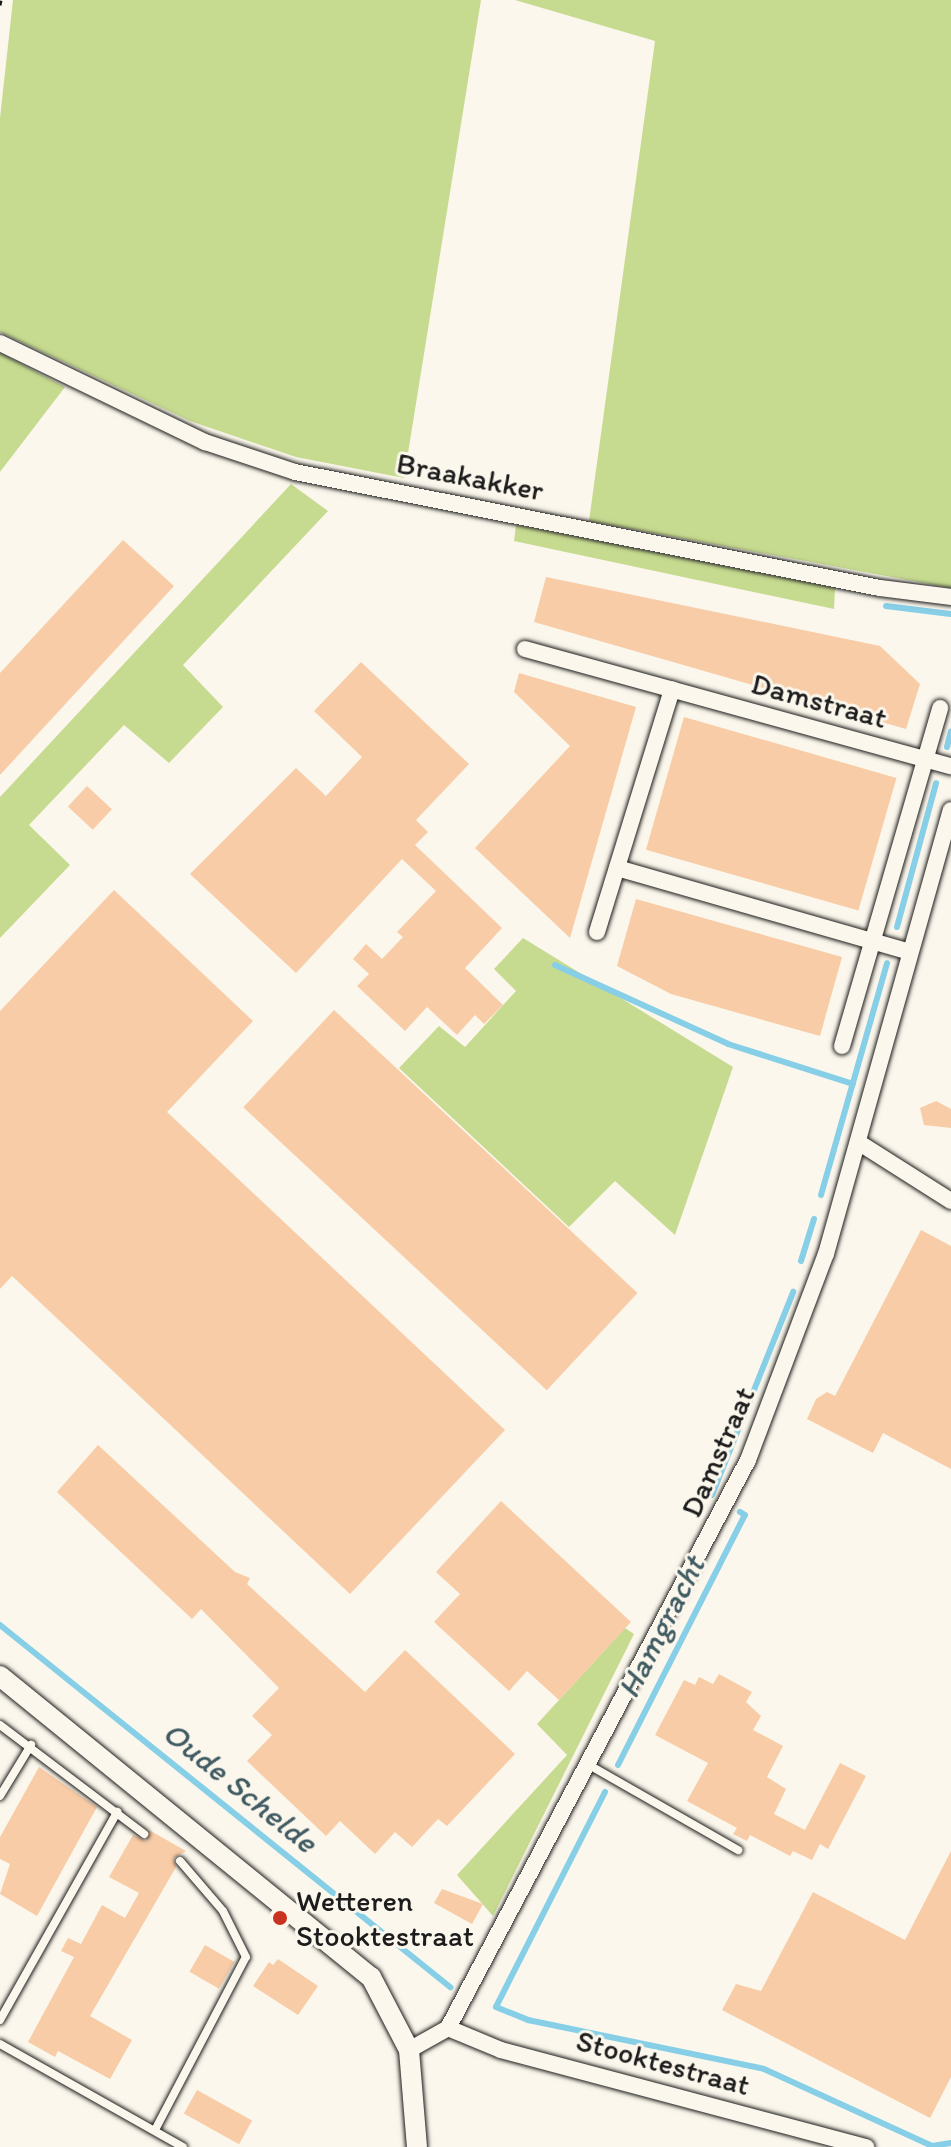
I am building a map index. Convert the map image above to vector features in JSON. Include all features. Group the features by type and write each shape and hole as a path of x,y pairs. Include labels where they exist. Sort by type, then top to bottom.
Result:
{"street":[{"name":"Braakakker","path":"0,343 205,442 295,472 880,588 951,597"},
{"name":"Damstraat","path":"525,649 951,766"},
{"path":"597,932 672,689"},
{"path":"842,1046 940,708"},
{"name":"Damstraat","path":"448,2028 748,1460 826,1254 951,810"},
{"path":"617,868 910,952"},
{"path":"858,1142 951,1201"},
{"path":"0,1676 352,1958 384,1994 409,2050 417,2147"},
{"path":"409,2050 448,2028"},
{"name":"Stooktestraat","path":"448,2028 501,2050 866,2147"}],"lane":[{"path":"0,1725 31,1745 144,1834"},
{"path":"0,1796 31,1745"},
{"path":"589,1765 738,1850"},
{"path":"0,2020 117,1812"},
{"path":"155,2130 246,1957 223,1911 180,1861"},
{"path":"0,2044 183,2147"}],"green space":[{"path":"13,0 481,0 404,478 296,457 190,421 0,332 0,118"},
{"path":"515,0 951,0 951,588 589,521 655,41"},
{"path":"0,353 65,387 0,472"},
{"path":"291,484 328,511 183,665 223,707 169,763 124,725 29,825 70,865 0,938 0,797"},
{"path":"516,525 835,588 834,609 514,541"},
{"path":"523,938 733,1067 675,1235 615,1181 569,1227 399,1068 439,1026 465,1047 516,991 494,969"},
{"path":"625,1628 634,1634 493,1916 457,1875 567,1755 537,1724"}],"building":[{"path":"123,540 174,586 0,775 0,673"},
{"path":"546,577 880,646 920,684 906,729 534,622"},
{"path":"361,662 469,764 416,820 428,832 415,845 502,928 465,968 503,1005 484,1024 475,1015 457,1035 427,1007 405,1031 357,986 369,974 353,959 366,944 382,959 403,937 397,932 436,891 402,859 296,973 190,874 296,768 326,796 362,757 314,711"},
{"path":"519,673 636,707 570,938 475,848 570,746 514,692"},
{"path":"684,717 896,778 858,911 646,850"},
{"path":"87,786 112,809 93,830 68,806"},
{"path":"114,890 253,1021 167,1112 505,1430 350,1594 12,1276 0,1289 0,1011"},
{"path":"636,899 842,957 820,1036 671,994 617,966"},
{"path":"334,1010 638,1293 547,1390 243,1107"},
{"path":"936,1101 951,1109 951,1128 924,1125 920,1108"},
{"path":"921,1230 951,1246 951,1469 883,1433 873,1453 807,1419 816,1399 827,1392 835,1396"},
{"path":"98,1445 235,1572 250,1578 247,1584 365,1692 405,1650 515,1754 447,1826 438,1819 412,1847 395,1832 375,1854 340,1821 326,1836 247,1761 272,1735 252,1716 279,1688 201,1609 192,1619 57,1492"},
{"path":"501,1501 631,1622 559,1700 527,1671 509,1691 434,1622 460,1594 436,1572"},
{"path":"719,1674 752,1692 746,1702 761,1716 753,1730 783,1746 767,1777 786,1789 774,1814 805,1830 840,1763 866,1776 828,1849 820,1844 812,1860 793,1851 790,1856 750,1835 747,1841 733,1834 737,1828 687,1801 708,1763 655,1735 684,1680 695,1685 699,1677 713,1684"},
{"path":"39,1767 97,1807 37,1916 0,1894 10,1864 0,1859 0,1837"},
{"path":"149,1830 186,1851 174,1858 176,1867 90,2016 132,2040 110,2079 58,2051 55,2057 28,2042 74,1957 61,1951 68,1938 81,1944 102,1905 125,1918 139,1893 109,1877 133,1835 146,1841"},
{"path":"951,1851 951,2077 930,2118 722,2010 736,1984 761,1991 813,1892 905,1940"},
{"path":"442,1889 483,1904 472,1924 434,1903"},
{"path":"205,1945 234,1962 219,1989 190,1972"},
{"path":"278,1959 318,1986 298,2015 253,1986 269,1962 273,1965"},
{"path":"197,2090 252,2121 239,2144 184,2114"}],"waterway":[{"name":"Hamgracht","path":"886,606 951,614"},
{"name":"Hamgracht","path":"947,747 951,731"},
{"name":"Hamgracht","path":"897,927 936,783"},
{"name":"Hamgracht","path":"821,1195 887,963"},
{"path":"555,965 728,1044 853,1084"},
{"name":"Hamgracht","path":"801,1261 814,1219"},
{"name":"Hamgracht","path":"712,1495 793,1292"},
{"name":"Hamgracht","path":"618,1765 745,1515 740,1512"},
{"name":"Oude Schelde","path":"0,1625 450,1987"},
{"name":"Oude Schelde","path":"605,1792 496,2007 528,2020 764,2069 932,2146 951,2143"}],"place":[{"name":"Wetteren Stooktestraat","path":"280,1918"}]}
